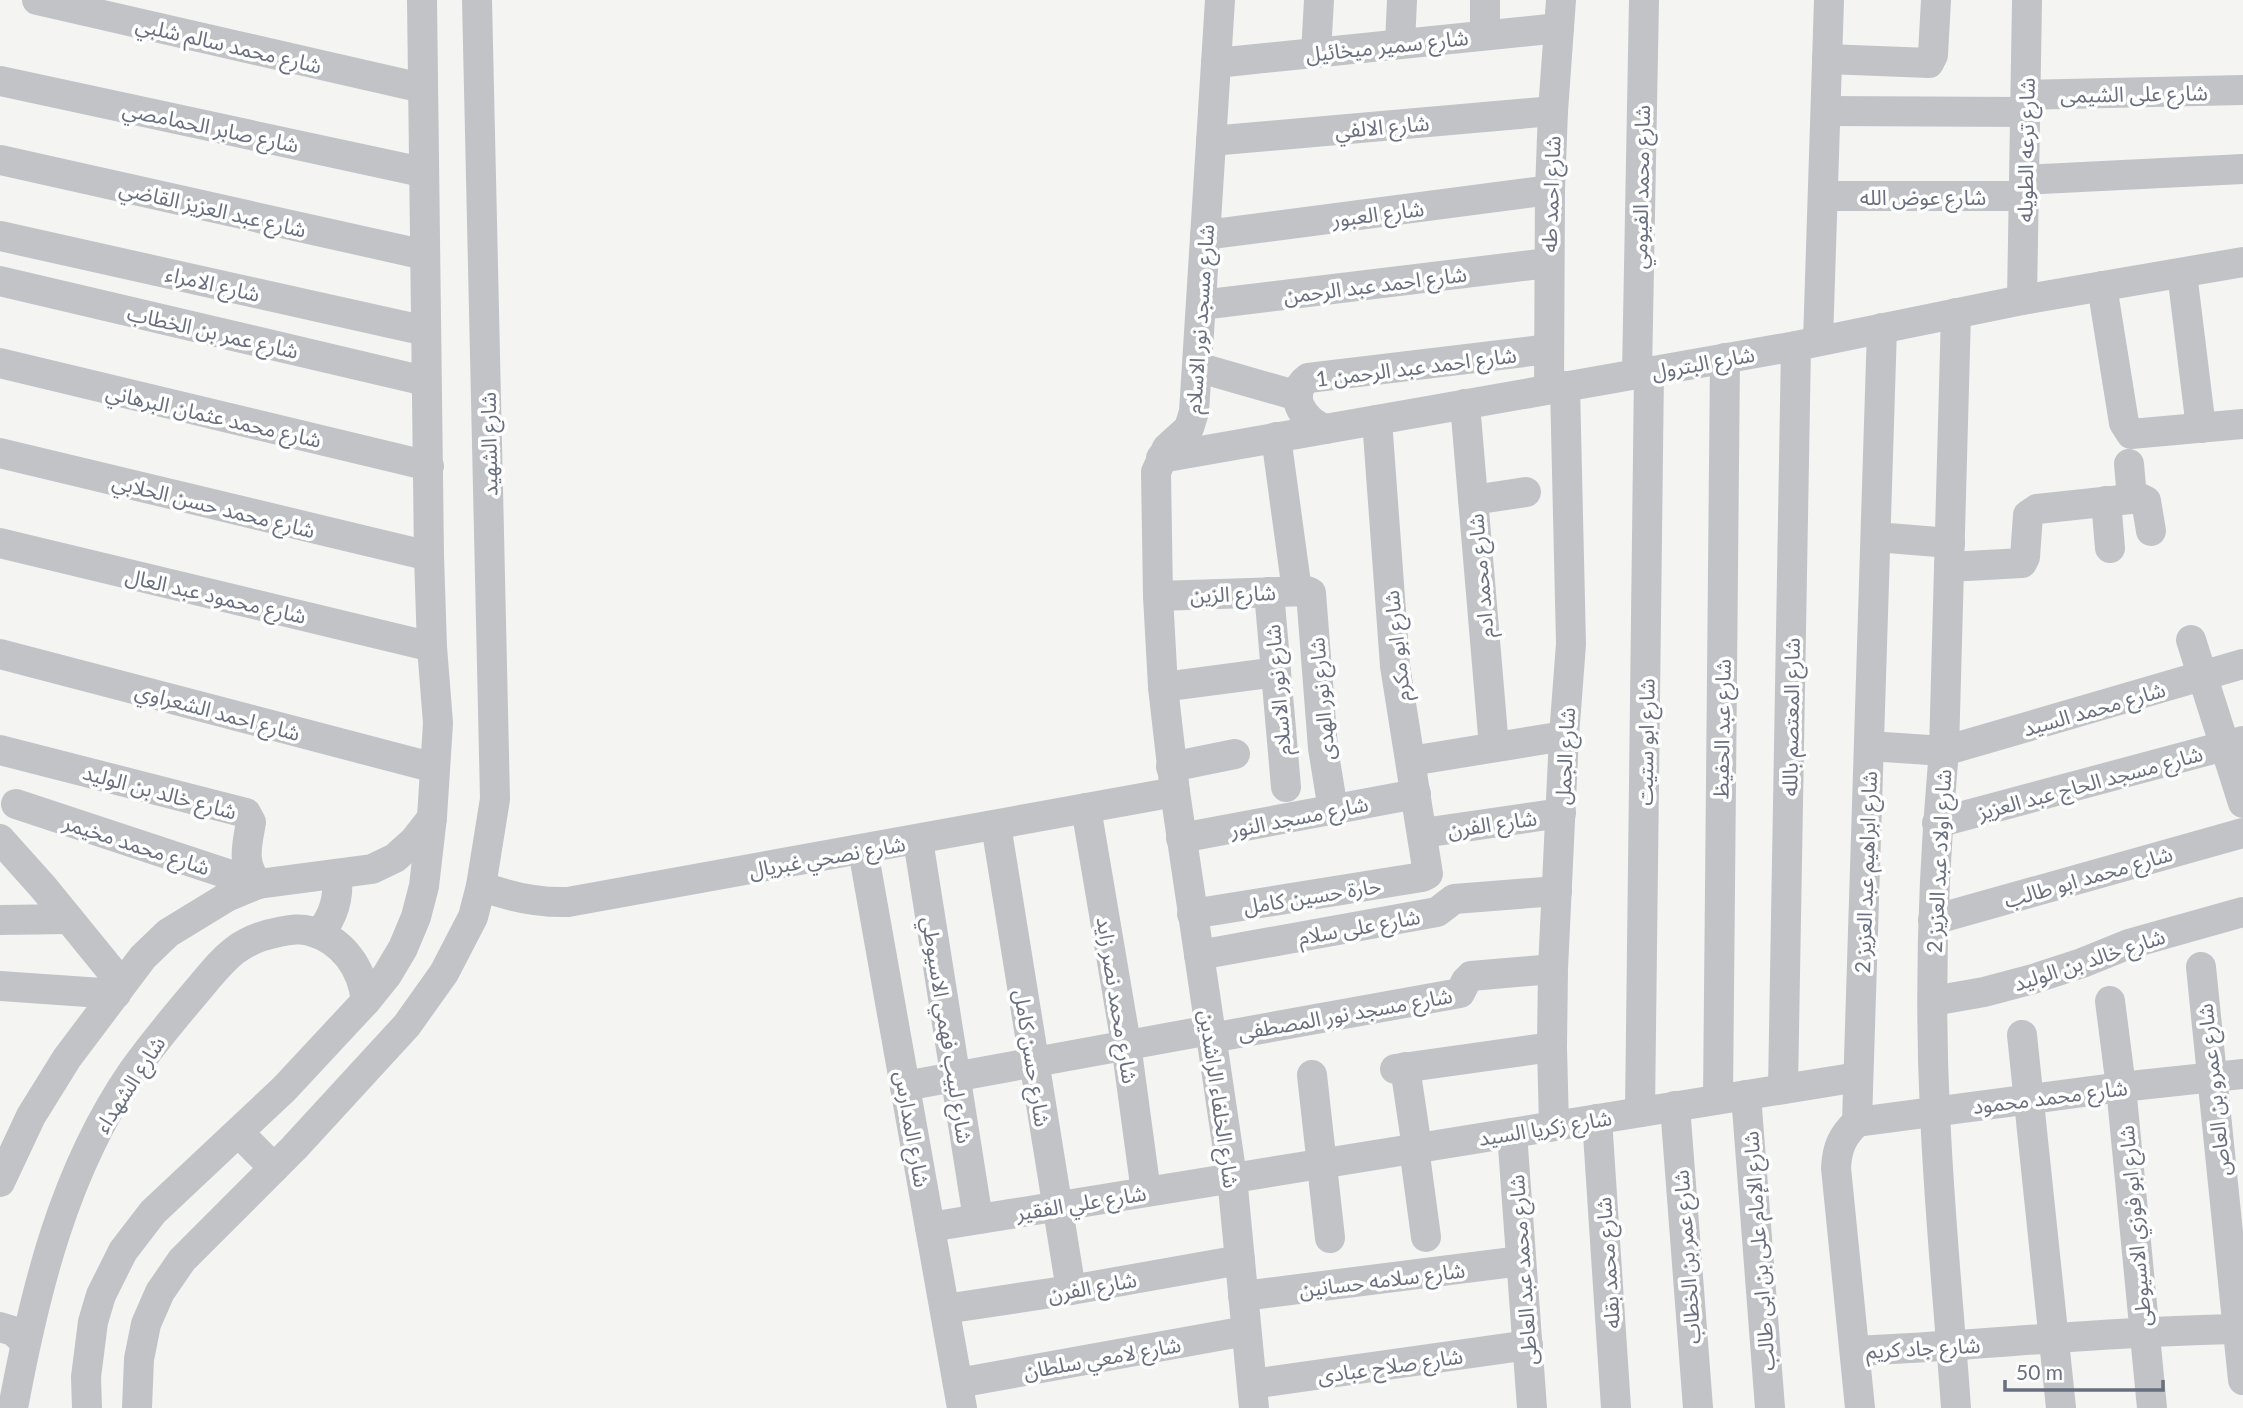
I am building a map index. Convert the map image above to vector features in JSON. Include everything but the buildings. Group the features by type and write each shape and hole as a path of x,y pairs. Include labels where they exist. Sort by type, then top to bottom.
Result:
{"street":[{"name":"شارع محمد سالم شلبي","path":"37,0 422,88"},
{"path":"87,1408 86,1377 93,1322 111,1272 123,1251 153,1212 239,1133 328,1044 366,1001 387,975 403,947 424,886 438,723 432,647 425,381 422,0"},
{"name":"شارع الشهيد","path":"138,1408 139,1359 146,1324 160,1292 182,1260 274,1168 407,1025 455,951 473,917 481,886 495,799 477,0"},
{"name":"شارع مسجد نور الاسلام","path":"1161,458 1193,421 1220,0"},
{"path":"1316,52 1319,0"},
{"path":"1400,44 1402,0"},
{"path":"1485,0 1485,35"},
{"name":"شارع محمد الفيومي","path":"1643,373 1644,0"},
{"name":"شارع المعتصم بالله","path":"1783,1089 1807,343 1823,196 1829,0"},
{"path":"1827,59 1929,63 1933,55 1936,0"},
{"name":"شارع ترعه الطويله","path":"2022,300 2027,0"},
{"name":"شارع سمير ميخائيل","path":"1216,63 1485,35 1560,14"},
{"name":"شارع احمد طه","path":"1557,388 1549,349 1548,263 1553,111 1560,14"},
{"name":"شارع صابر الحمامصي","path":"0,81 422,172"},
{"name":"شارع على الشيمى","path":"1826,111 2026,104 2243,90"},
{"name":"شارع الالفي","path":"1211,141 1553,111"},
{"name":"شارع عبد العزيز القاضي","path":"0,160 425,255"},
{"name":"شارع عوض الله","path":"1823,196 2024,188 2243,169"},
{"name":"شارع العبور","path":"1205,236 1550,190"},
{"name":"شارع الامراء","path":"0,236 426,331"},
{"name":"شارع البترول","path":"1161,458 1643,373 2022,300 2243,262"},
{"name":"شارع احمد عبد الرحمن","path":"1201,305 1548,263"},
{"path":"2182,273 2201,428"},
{"name":"شارع عمر بن الخطاب","path":"0,281 425,381"},
{"path":"2102,286 2124,423 2131,434 2243,424"},
{"name":"شارع اولاد عبد العزيز 2","path":"1956,313 1944,751 1937,823 1933,919 1935,1111 1956,1408"},
{"name":"شارع ابراهيم عبد العزيز 2","path":"1857,1122 1882,328"},
{"name":"شارع احمد عبد الرحمن 1","path":"1326,429 1317,426 1303,414 1298,396 1302,383 1308,378 1549,349"},
{"name":"شارع عبد الحفيظ","path":"1725,358 1732,1097"},
{"name":"شارع محمد عثمان البرهاني","path":"0,363 429,466"},
{"path":"1197,367 1298,396"},
{"name":"شارع ابو ستيت","path":"1640,1112 1643,373"},
{"name":"شارع الجمل","path":"1554,1126 1553,969 1563,736 1571,644 1557,388"},
{"name":"شارع محمد ادم","path":"1465,404 1494,747"},
{"name":"شارع ابو مكرم","path":"1377,420 1395,666 1429,870"},
{"path":"1276,437 1291,592"},
{"name":"شارع محمد حسن الحلابي","path":"0,453 429,556"},
{"path":"1161,458 1156,472 1158,596 1163,687 1173,779"},
{"path":"2110,548 2129,464"},
{"path":"1473,500 1526,492"},
{"path":"1876,537 1950,555 2019,565 2025,557 2027,518 2030,512 2140,498 2146,501 2151,531"},
{"name":"شارع محمود عبد العال","path":"0,543 432,647"},
{"name":"شارع الزين","path":"1158,596 1291,592"},
{"name":"شارع نور الاسلام","path":"1286,787 1276,672 1291,592"},
{"name":"شارع نور الهدى","path":"1291,592 1312,596 1323,748 1333,810"},
{"path":"2191,640 2203,676 2234,744 2243,803"},
{"name":"شارع احمد الشعراوي","path":"0,654 435,768"},
{"name":"شارع محمد السيد","path":"1869,746 1944,751 2243,664"},
{"path":"1163,687 1276,672"},
{"path":"1411,761 1563,736"},
{"name":"شارع مسجد الحاج عبد العزيز","path":"1937,823 2234,744"},
{"name":"شارع خالد بن الوليد","path":"0,750 246,813 251,822 245,855 247,866 258,884"},
{"name":"شارع نصحي غبريال","path":"481,886 504,895 542,903 568,902 1086,808 1173,779 1235,754"},
{"name":"شارع الخلفاء الراشدين","path":"1173,779 1232,1177 1253,1396"},
{"name":"شارع مسجد النور","path":"1181,838 1416,794"},
{"name":"شارع محمد مخيمر","path":"16,804 258,884"},
{"name":"شارع محمد نصر زايد","path":"1086,808 1126,1044 1146,1192"},
{"name":"شارع الفرن","path":"1423,833 1561,813"},
{"path":"0,1182 31,1116 67,1058 143,957 168,933 227,897 258,884 372,869 395,858 414,841 432,817"},
{"name":"شارع حسن كامل","path":"996,825 1071,1290"},
{"name":"شارع محمد ابو طالب","path":"1933,919 2243,833"},
{"path":"0,839 69,919 119,989"},
{"name":"شارع لبيب فهمي الاسيوطي","path":"918,840 978,1219"},
{"name":"شارع المدارس","path":"863,850 960,1395"},
{"name":"حارة حسين كامل","path":"1192,914 1422,877 1428,874 1429,870"},
{"path":"337,875 338,887 333,913 319,934 340,947 351,958 364,986 366,1001"},
{"name":"شارع على سلام","path":"1199,955 1437,912 1454,900 1557,891"},
{"name":"شارع خالد بن الوليد","path":"1933,1001 1984,992 2033,979 2129,944 2243,912"},
{"path":"0,920 69,919"},
{"name":"شارع الشهداء","path":"13,1408 16,1360 62,1212 105,1117 132,1073 211,974 244,942 295,929 319,934"},
{"name":"شارع عمرو بن العاص","path":"2201,967 2240,1329 2243,1380"},
{"name":"شارع مسجد نور المصطفى","path":"905,1086 1126,1044 1210,1034 1460,993 1471,976 1553,969"},
{"path":"0,986 119,989"},
{"name":"شارع ابو فوزي الاسيوطى","path":"2110,1001 2121,1087 2152,1408"},
{"path":"2022,1035 2061,1408"},
{"path":"1426,1237 1415,1148 1400,1068 1552,1047"},
{"name":"شارع محمد محمود","path":"1857,1122 2028,1098 2243,1074"},
{"path":"1312,1075 1330,1238"},
{"name":"شارع زكريا السيد","path":"1232,1177 1858,1077"},
{"name":"شارع الإمام على بن ابى طالب","path":"1732,1097 1770,1408"},
{"name":"شارع عمر بن الخطاب","path":"1675,1106 1698,1408"},
{"name":"شارع محمد بقله","path":"1597,1119 1616,1408"},
{"path":"1857,1122 1840,1142 1836,1154 1836,1168 1860,1408"},
{"path":"239,1133 274,1168"},
{"name":"شارع محمد عبد العاطى","path":"1512,1133 1532,1408"},
{"name":"شارع علي الفقير","path":"930,1227 1232,1177"},
{"name":"شارع الفرن","path":"945,1309 1240,1260"},
{"name":"شارع سلامه حسانين","path":"1243,1296 1521,1261"},
{"path":"0,1327 13,1331 16,1360"},
{"name":"شارع جاد كريم","path":"1855,1351 1952,1347 2143,1332 2240,1329"},
{"name":"شارع لامعي سلطان","path":"960,1395 1247,1331"},
{"name":"شارع صلاح عبادى","path":"1253,1396 1528,1345"}]}
